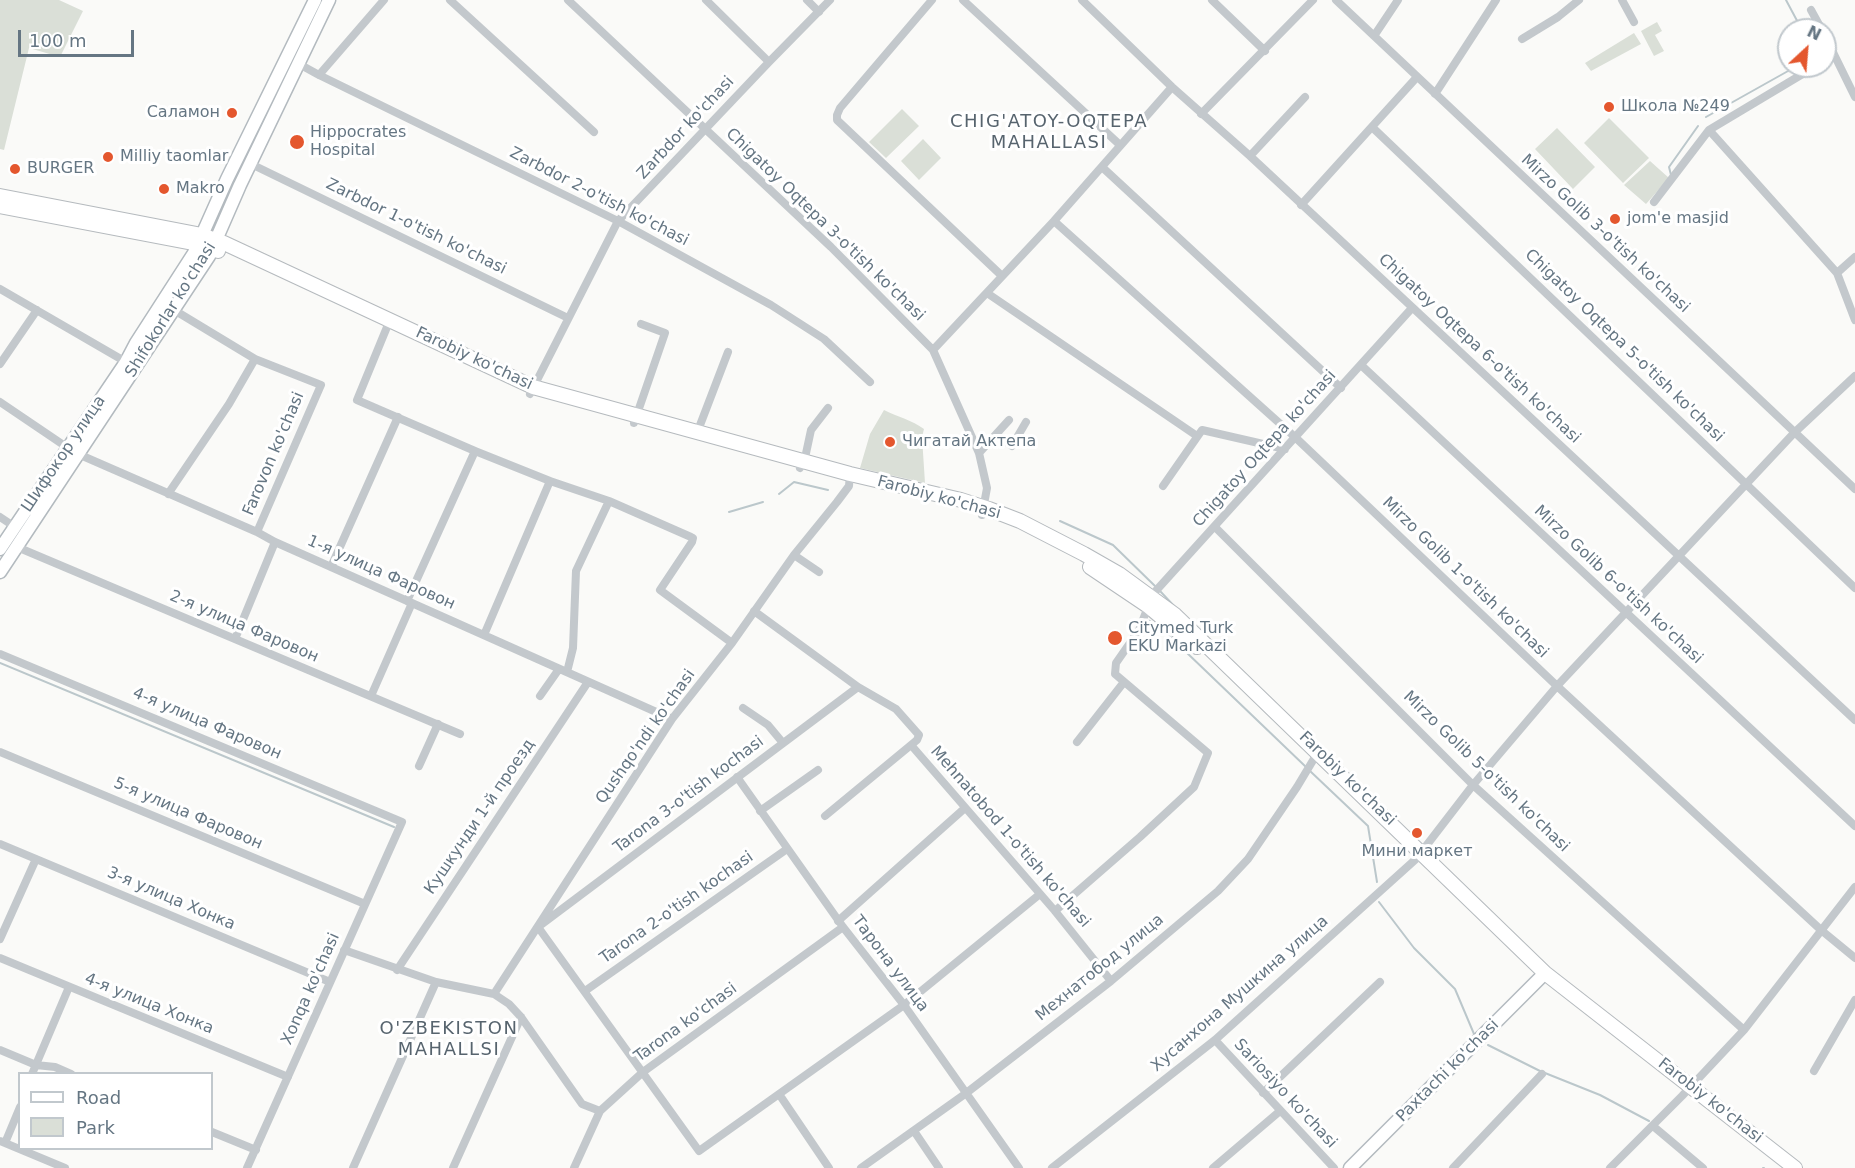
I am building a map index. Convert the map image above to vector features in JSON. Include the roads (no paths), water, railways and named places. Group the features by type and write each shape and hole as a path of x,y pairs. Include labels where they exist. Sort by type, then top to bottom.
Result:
{"main road":[{"name":"Shifokorlar ko'chasi","path":"200,240 227,179 315,0"},
{"name":"Shifokorlar ko'chasi","path":"0,572 73,451 174,310 214,245 240,185 329,0"},
{"path":"227,179 240,185"},
{"name":"Farobiy ko'chasi","path":"0,196 214,245 532,390"},
{"name":"Farobiy ko'chasi","path":"0,206 200,240"},
{"name":"Шифокор улица","path":"0,549 73,451 200,240"},
{"name":"Farobiy ko'chasi","path":"214,245 387,327 532,390 850,478 1020,521 1084,554 1149,606 1175,615 1543,976 1795,1168"},
{"name":"Farobiy ko'chasi","path":"635,420 697,433 802,465"},
{"name":"Paxtachi ko'chasi","path":"1350,1168 1543,976"},
{"name":"Farobiy ko'chasi","path":"1689,1088 1781,1168"}],"street":[{"path":"319,75 384,0"},
{"path":"450,0 594,132"},
{"name":"Chigatoy Oqtepa 3-o'tish ko'chasi","path":"568,0 831,247 933,350 979,453 987,488 983,511"},
{"path":"706,0 769,62"},
{"path":"807,0 819,12"},
{"name":"Zarbdor ko'chasi","path":"532,390 618,221 830,0"},
{"path":"932,0 839,109 837,120 1002,276"},
{"path":"963,0 1120,146"},
{"name":"Chigatoy Oqtepa 6-o'tish ko'chasi","path":"1082,0 1172,87 1250,156 1855,720"},
{"path":"1212,0 1264,51"},
{"path":"1201,114 1313,0"},
{"name":"Mirzo Golib 3-o'tish ko'chasi","path":"1336,0 1855,489"},
{"path":"1374,36 1398,0"},
{"path":"1435,94 1496,0"},
{"path":"1522,39 1579,0"},
{"path":"1622,0 1634,22"},
{"path":"1811,10 1815,18"},
{"name":"Zarbdor 2-o'tish ko'chasi","path":"298,64 618,221 806,327 835,348 870,381"},
{"path":"1837,67 1855,97"},
{"path":"1301,205 1417,77"},
{"path":"1654,202 1709,130 1796,78"},
{"path":"933,350 1054,221 1172,87"},
{"path":"1250,156 1305,97"},
{"name":"Chigatoy Oqtepa 5-o'tish ko'chasi","path":"1372,127 1855,588"},
{"path":"1709,130 1837,273 1855,320"},
{"name":"Zarbdor 1-o'tish ko'chasi","path":"251,164 568,318"},
{"path":"1102,167 1341,388"},
{"name":"Mirzo Golib 1-o'tish ko'chasi","path":"1054,221 1296,438 1557,686 1821,930 1855,958"},
{"path":"1837,273 1855,257"},
{"path":"0,289 126,362"},
{"path":"987,293 1197,436"},
{"name":"Chigatoy Oqtepa ko'chasi","path":"1124,682 1115,674 1116,663 1139,630 1157,589 1412,308"},
{"path":"0,364 37,310"},
{"name":"Farovon ko'chasi","path":"174,310 255,359 321,385 257,532"},
{"path":"635,420 665,333 641,324"},
{"path":"387,327 357,400 475,451 550,481 609,501 693,538 660,590 732,643"},
{"path":"697,433 728,352"},
{"path":"168,494 229,404 255,359"},
{"name":"Mirzo Golib 6-o'tish ko'chasi","path":"1360,365 1855,826"},
{"name":"Хусанхона Мушкина улица","path":"1052,1168 1215,1040 1419,856 1473,785 1557,686 1794,433 1855,376"},
{"name":"1-я улица Фаровон","path":"0,402 73,451 672,719"},
{"path":"802,465 811,430 828,408"},
{"path":"331,567 398,417"},
{"path":"979,453 1009,420"},
{"path":"997,435 1012,446 1026,422"},
{"path":"1163,486 1204,429 1285,449"},
{"path":"371,696 475,451"},
{"name":"Qushqo'ndi ko'chasi","path":"494,994 672,719 732,643 794,555 849,486 850,478"},
{"path":"484,635 550,481"},
{"path":"540,696 563,670 573,648 576,571 609,501"},
{"path":"0,517 15,527"},
{"name":"Mirzo Golib 5-o'tish ko'chasi","path":"1215,527 1473,785 1744,1030"},
{"path":"235,639 275,542"},
{"name":"2-я улица Фаровон","path":"17,547 460,734"},
{"path":"794,555 819,572"},
{"name":"Mehnatobod 1-o'tish ko'chasi","path":"754,610 858,687 896,709 904,717 918,735 917,740 911,745 1055,911 1111,981"},
{"name":"4-я улица Фаровон","path":"0,654 402,822"},
{"name":"Кушкунди 1-й проезд","path":"397,969 588,682"},
{"path":"1055,911 1194,787 1208,753 1124,682 1077,742"},
{"name":"Tarona 3-o'tish kochasi","path":"538,927 858,687"},
{"path":"743,708 768,724 783,743"},
{"path":"419,766 438,724"},
{"path":"825,816 911,745"},
{"name":"5-я улица Фаровон","path":"0,752 365,904"},
{"name":"Мехнатобод улица","path":"861,1168 965,1094 1111,981 1218,891 1248,859 1316,755"},
{"path":"760,811 818,770"},
{"name":"Тарона улица","path":"737,777 786,849 904,1005 1018,1168"},
{"name":"Tarona ko'chasi","path":"574,1168 600,1111 643,1072 841,924 965,808"},
{"name":"Xonqa ko'chasi","path":"248,1168 402,822"},
{"name":"3-я улица Хонка","path":"0,844 330,982"},
{"name":"Tarona 2-o'tish kochasi","path":"585,991 786,849"},
{"path":"0,939 36,859"},
{"path":"1610,1168 1744,1030 1855,887"},
{"path":"538,927 699,1151 904,1005 1040,894"},
{"path":"344,950 436,982 494,994 521,1017 582,1104 600,1111"},
{"name":"4-я улица Хонка","path":"0,958 288,1077"},
{"path":"353,1168 436,982"},
{"path":"1263,1093 1380,982"},
{"path":"34,1070 69,987"},
{"path":"1814,1071 1855,1000"},
{"path":"453,1168 521,1017"},
{"name":"Sariosiyo ko'chasi","path":"1215,1040 1334,1168"},
{"path":"0,1050 34,1070 55,1067 66,1072"},
{"path":"1453,1168 1542,1074"},
{"path":"779,1094 829,1168"},
{"path":"18,1111 3,1142 18,1148"},
{"path":"1213,1168 1280,1111"},
{"path":"1653,1126 1703,1168"},
{"path":"914,1131 939,1168"},
{"path":"213,1132 256,1150"},
{"path":"22,1150 65,1168"}],"waterway":[{"path":"1786,0 1796,18"},
{"path":"1706,117 1777,77"},
{"path":"1671,175 1669,167 1698,126"},
{"path":"779,494 794,482 828,490"},
{"path":"729,512 763,502"},
{"path":"1060,521 1113,545 1156,587"},
{"path":"1160,591 1175,607"},
{"path":"1148,620 1161,628 1306,767"},
{"path":"0,663 394,827"},
{"path":"1310,771 1368,826 1377,882"},
{"path":"1379,902 1414,948 1455,989 1474,1034"},
{"path":"1488,1045 1540,1071"},
{"path":"1545,1073 1600,1095 1649,1121"}],"place":[{"name":"Школа №249","path":"1609,107"},
{"name":"Саламон","path":"232,113"},
{"name":"Hippocrates Hospital","path":"297,142"},
{"name":"Milliy taomlar","path":"108,157"},
{"name":"BURGER","path":"15,169"},
{"name":"Makro","path":"164,189"},
{"name":"jom'e masjid","path":"1615,219"},
{"name":"Чигатай Актепа","path":"890,442"},
{"name":"Citymed Turk EKU Markazi","path":"1115,638"},
{"name":"Мини маркет","path":"1417,833"}],"district":[{"name":"CHIG'ATOY-OQTEPA MAHALLASI","path":"1049,132"},
{"name":"O'ZBEKISTON MAHALLSI","path":"449,1039"}]}
